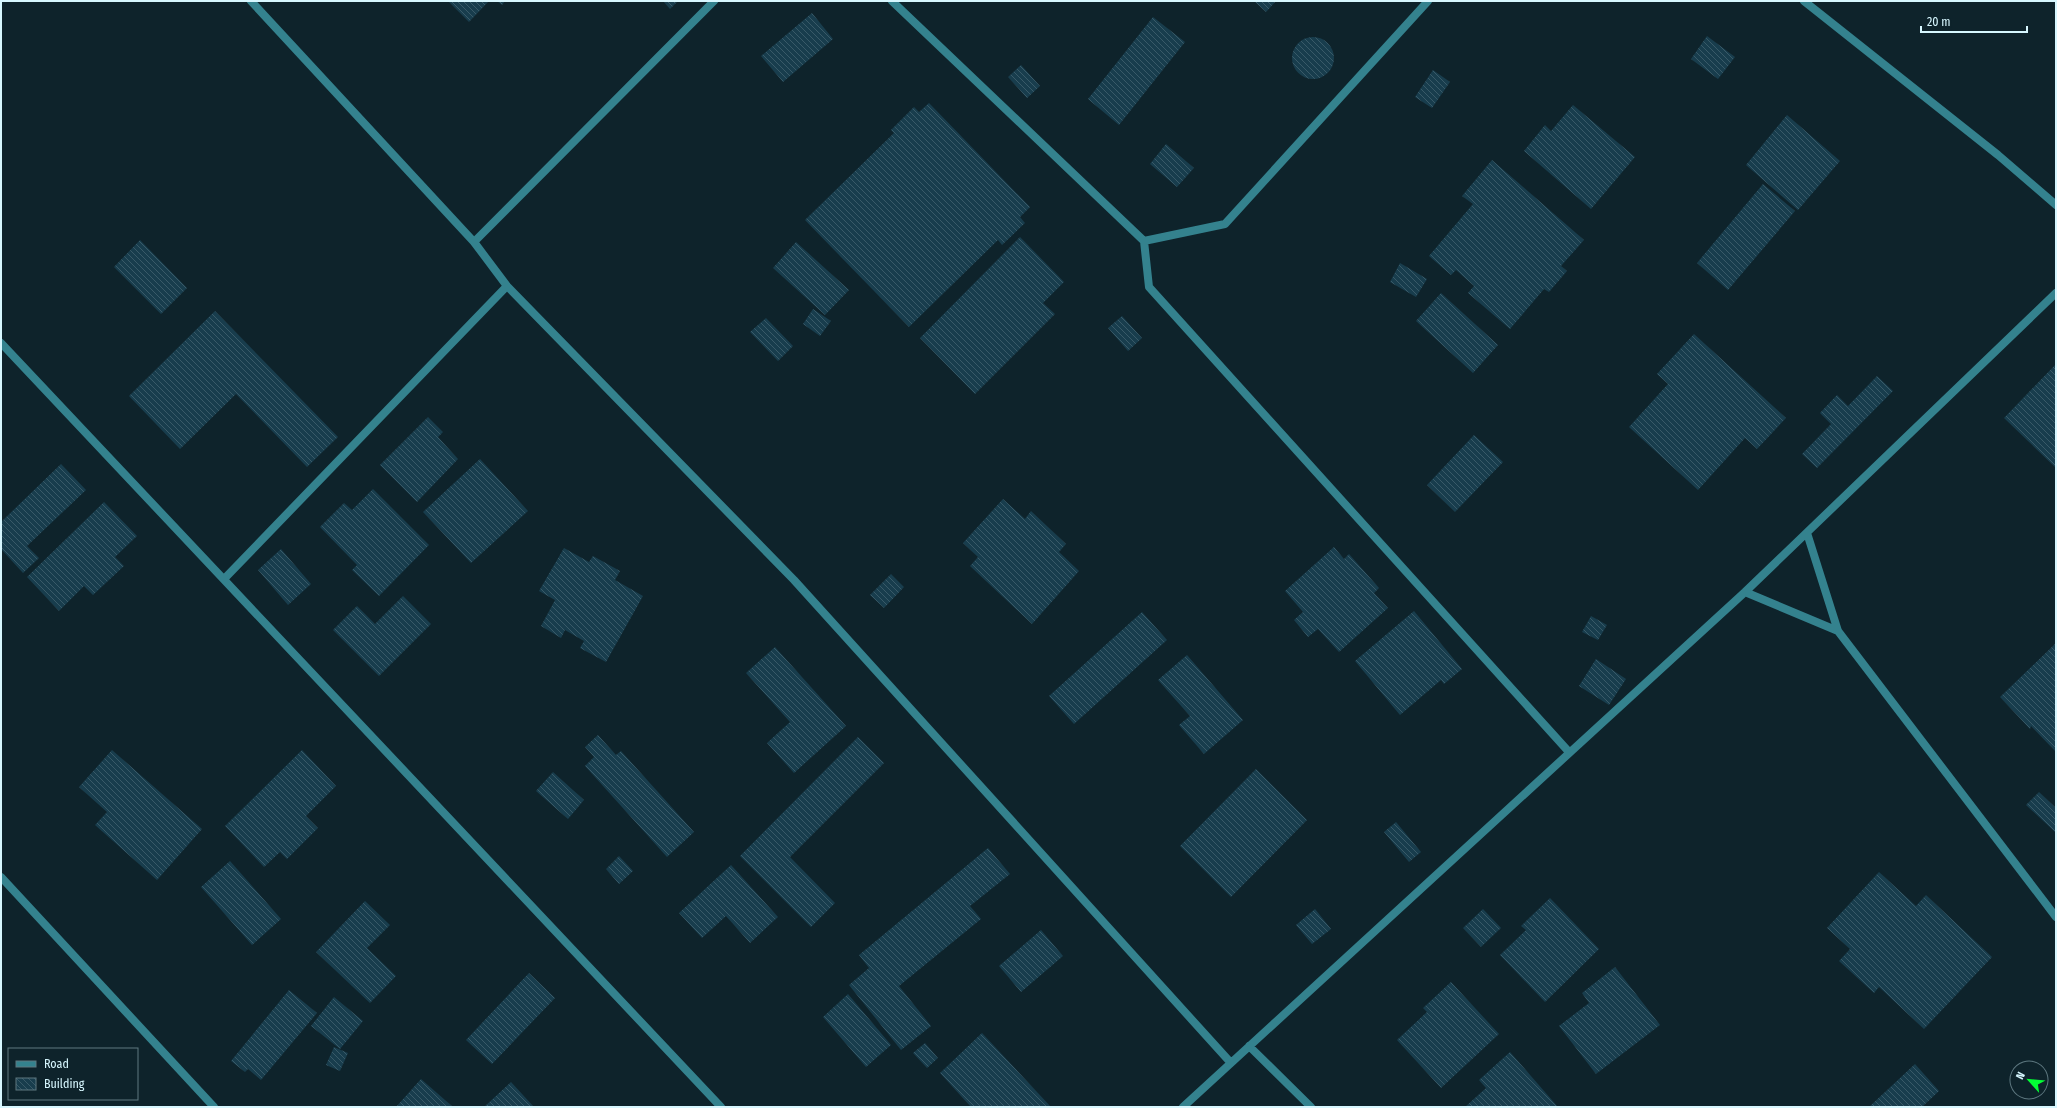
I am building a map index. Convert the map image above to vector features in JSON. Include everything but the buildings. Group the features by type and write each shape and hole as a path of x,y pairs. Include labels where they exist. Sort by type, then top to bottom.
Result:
{"street":[{"path":"251,1 474,242 507,286 794,580 1230,1063"},
{"path":"474,242 714,1"},
{"path":"892,1 1144,242 1149,286 1569,752"},
{"path":"1144,242 1225,224 1428,1"},
{"path":"1804,1 1998,155 2056,205"},
{"path":"224,578 507,286"},
{"path":"1183,1107 1745,592 2056,293"},
{"path":"1,344 224,578 721,1107"},
{"path":"1807,533 1838,631 2056,917"},
{"path":"1745,592 1838,631"},
{"path":"1,877 214,1107"},
{"path":"1249,1046 1311,1107"}]}
